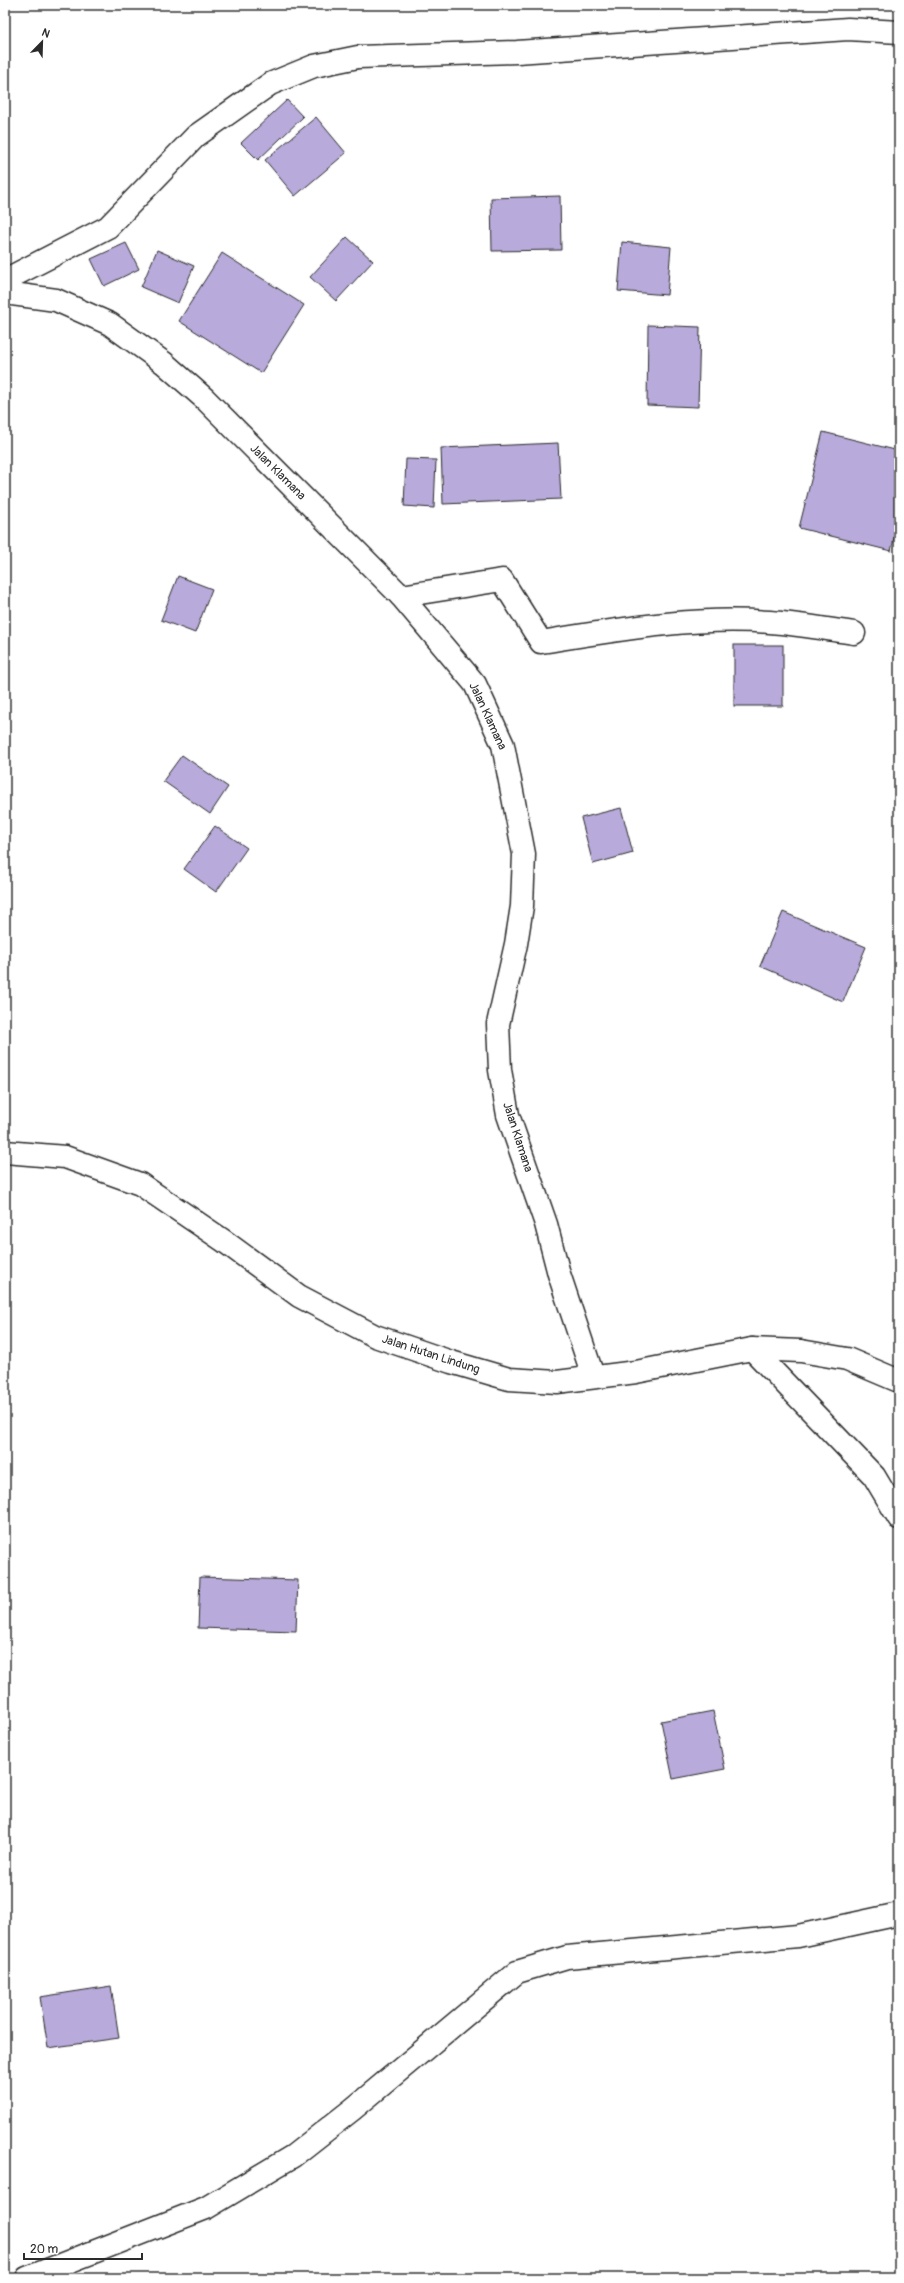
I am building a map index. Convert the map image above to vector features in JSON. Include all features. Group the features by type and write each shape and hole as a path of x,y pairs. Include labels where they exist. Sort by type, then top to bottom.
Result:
{"street":[{"path":"5,280 108,227 196,136 270,84 314,66 358,57 517,52 848,28 899,32"},
{"name":"Jalan Klamana","path":"5,293 56,300 110,324 164,363 205,399 401,596 475,684 504,745 524,854 522,906 516,944 498,1024 500,1070 508,1115 546,1224 559,1274 593,1376"},
{"path":"401,596 502,580 541,642 643,626 712,621 770,622 854,633"},
{"name":"Jalan Hutan Lindung","path":"5,1152 64,1157 140,1184 224,1241 299,1296 375,1336 451,1362 509,1379 557,1382 593,1376 636,1372 752,1349 801,1351 847,1360 899,1381"},
{"path":"752,1349 874,1476 899,1518"},
{"path":"27,2278 206,2208 294,2156 353,2109 517,1972 567,1957 798,1936 899,1914"}],"building":[{"path":"287,100 303,117 258,160 241,143"},
{"path":"316,117 346,153 295,196 265,160"},
{"path":"560,196 561,250 492,251 491,198"},
{"path":"347,237 373,261 336,301 310,277"},
{"path":"622,242 671,247 667,295 618,291"},
{"path":"126,243 139,269 104,286 91,259"},
{"path":"157,250 194,266 178,303 141,287"},
{"path":"222,253 304,305 261,373 179,321"},
{"path":"648,325 700,327 698,407 647,405"},
{"path":"823,432 899,451 899,519 891,551 799,528"},
{"path":"558,443 561,499 443,504 441,448"},
{"path":"406,459 436,460 434,508 404,506"},
{"path":"178,576 212,589 195,633 161,620"},
{"path":"734,645 783,645 783,706 734,706"},
{"path":"182,755 228,787 210,814 163,781"},
{"path":"621,808 633,853 593,864 581,818"},
{"path":"215,826 247,848 216,892 184,869"},
{"path":"783,912 866,947 843,1002 760,966"},
{"path":"200,1577 298,1580 296,1631 198,1628"},
{"path":"713,1711 725,1769 673,1779 661,1721"},
{"path":"111,1986 119,2038 48,2048 40,1997"}]}
